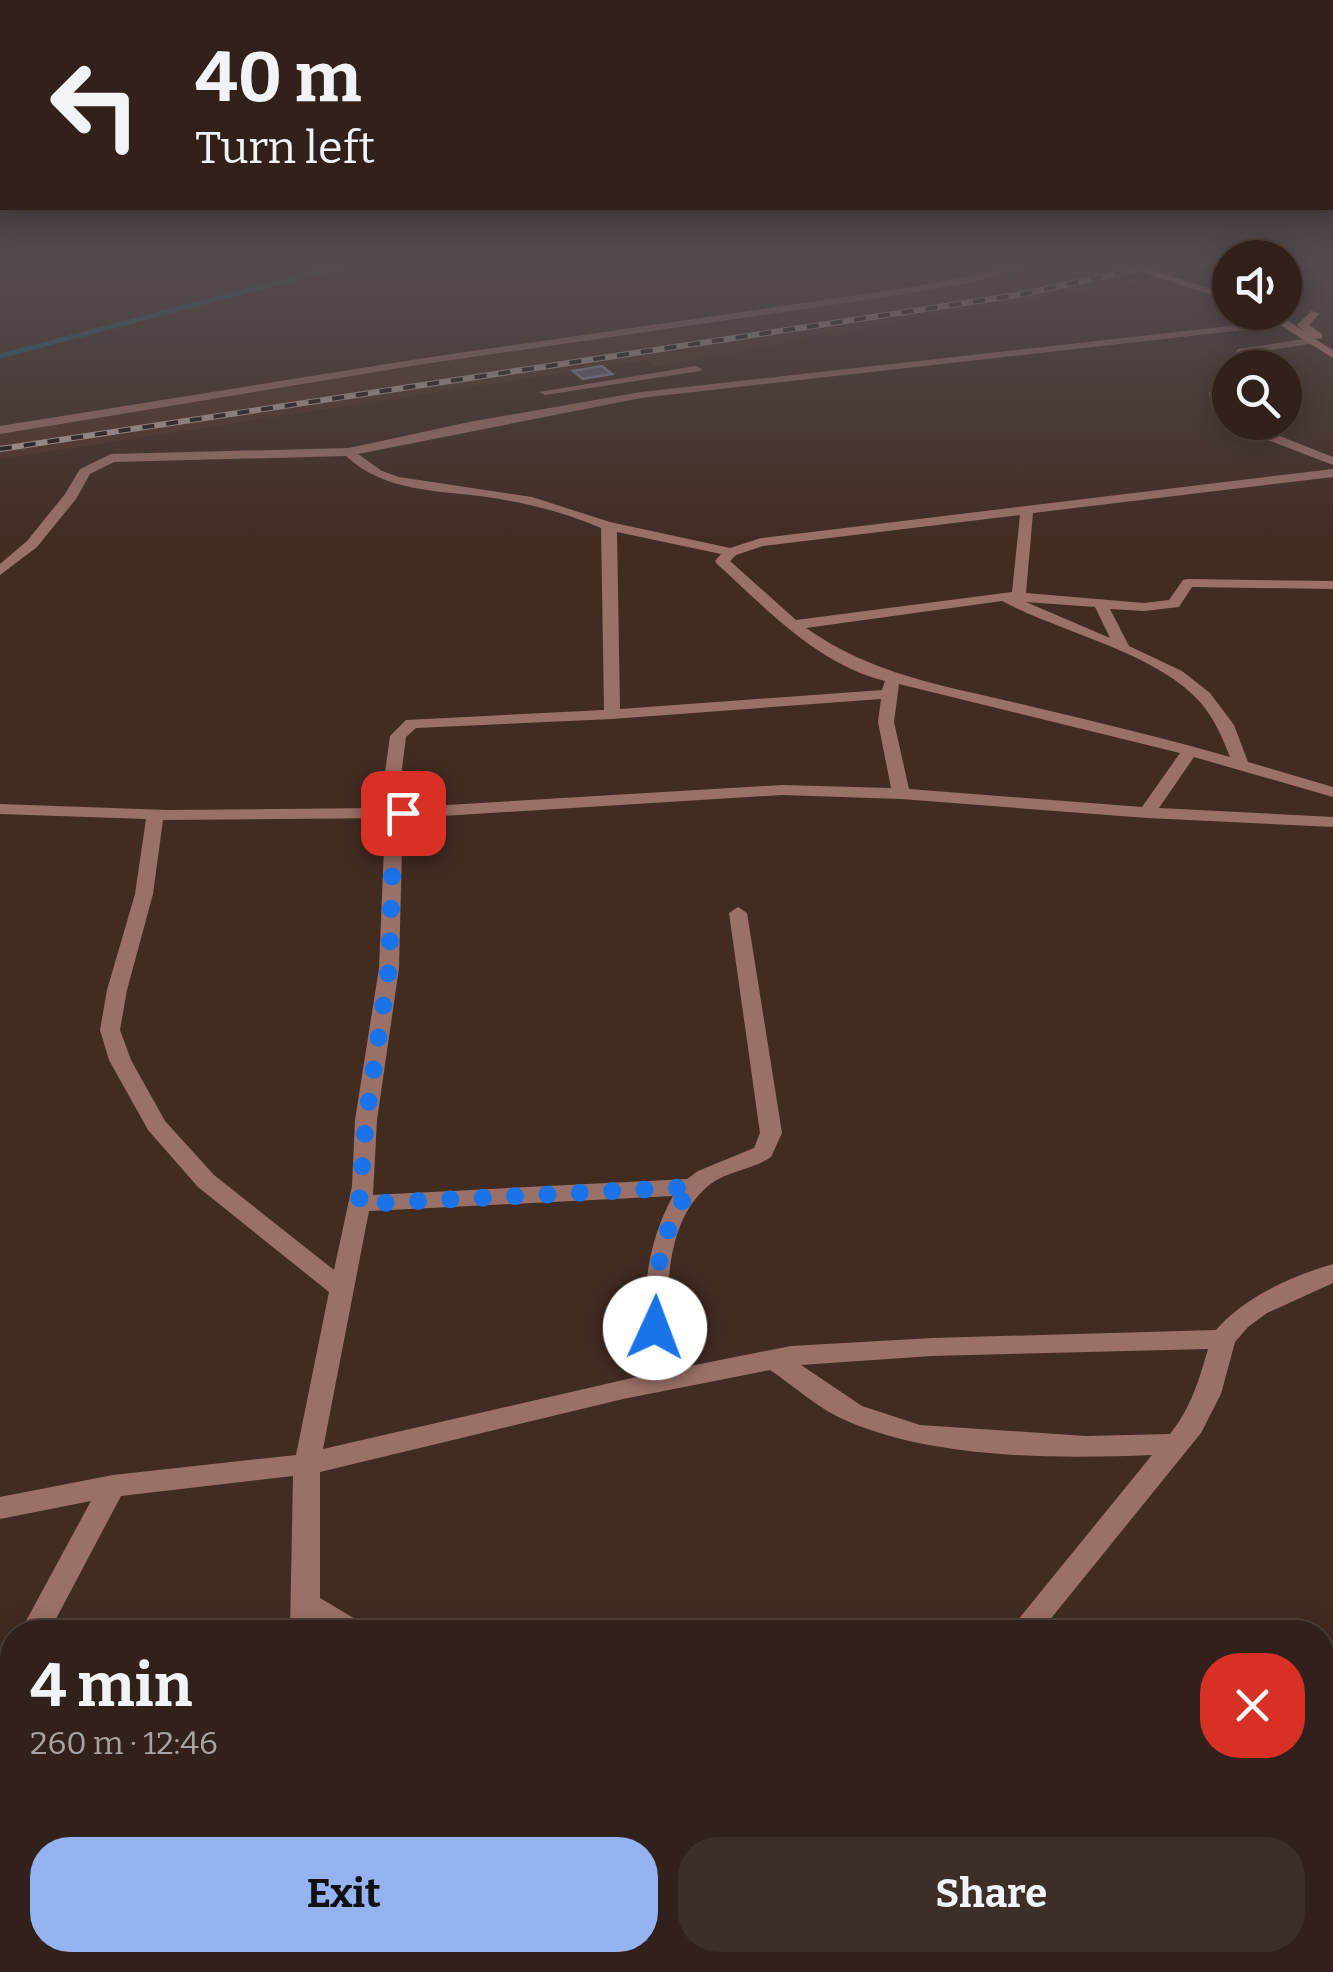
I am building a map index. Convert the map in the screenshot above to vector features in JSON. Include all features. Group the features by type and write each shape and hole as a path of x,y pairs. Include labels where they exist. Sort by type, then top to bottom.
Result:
{"street":[{"path":"0,430 458,356"},
{"path":"0,571 32,544 71,496 84,472 102,461 138,455 349,452 641,395 953,356"},
{"path":"544,392 696,369"},
{"path":"622,380 641,395"},
{"path":"1278,440 1333,461"},
{"path":"349,452 361,466 380,475 419,485 525,500 606,525 730,552"},
{"path":"1333,472 761,542 730,552 724,558 724,565 793,625 890,686 1191,750 1333,792"},
{"path":"1011,596 1027,510"},
{"path":"606,525 610,532 612,714"},
{"path":"793,625 1011,596 1171,605 1179,600 1188,583 1333,584"},
{"path":"1011,596 1032,614 1124,648 1174,672 1201,691 1222,716 1235,740 1240,762"},
{"path":"1099,602 1124,648"},
{"path":"306,1619 307,1464 359,1204 366,1120 389,968 396,813 394,758 398,736 405,726 426,721 612,714 890,686"},
{"path":"890,686 886,722 901,794"},
{"path":"1148,813 1191,750"},
{"path":"0,809 155,815 396,813 767,790 901,794 1333,822"},
{"path":"155,815 144,894 110,1030 120,1060 156,1125 206,1181 341,1288"},
{"path":"658,1383 654,1302 659,1266 676,1214 692,1187 716,1171 754,1159 768,1146 771,1133 738,913"},
{"path":"359,1204 692,1187"},
{"path":"1033,1620 1178,1444 1208,1394 1223,1339 1246,1314 1333,1274"},
{"path":"0,1508 113,1486 307,1464 774,1360 932,1347 1223,1339"},
{"path":"774,1360 853,1412 920,1435 1086,1448 1178,1444"},
{"path":"40,1620 113,1486"}],"shaded area":[{"path":"482,356 714,356 655,367 646,360 0,459 0,434"}],"building":[{"path":"602,366 612,374 583,379 573,371"}],"railway":[{"path":"0,449 615,356"}],"route":[{"path":"403,813 393,848 389,968 366,1120 359,1204 692,1187 670,1229 659,1266 655,1328"}]}
